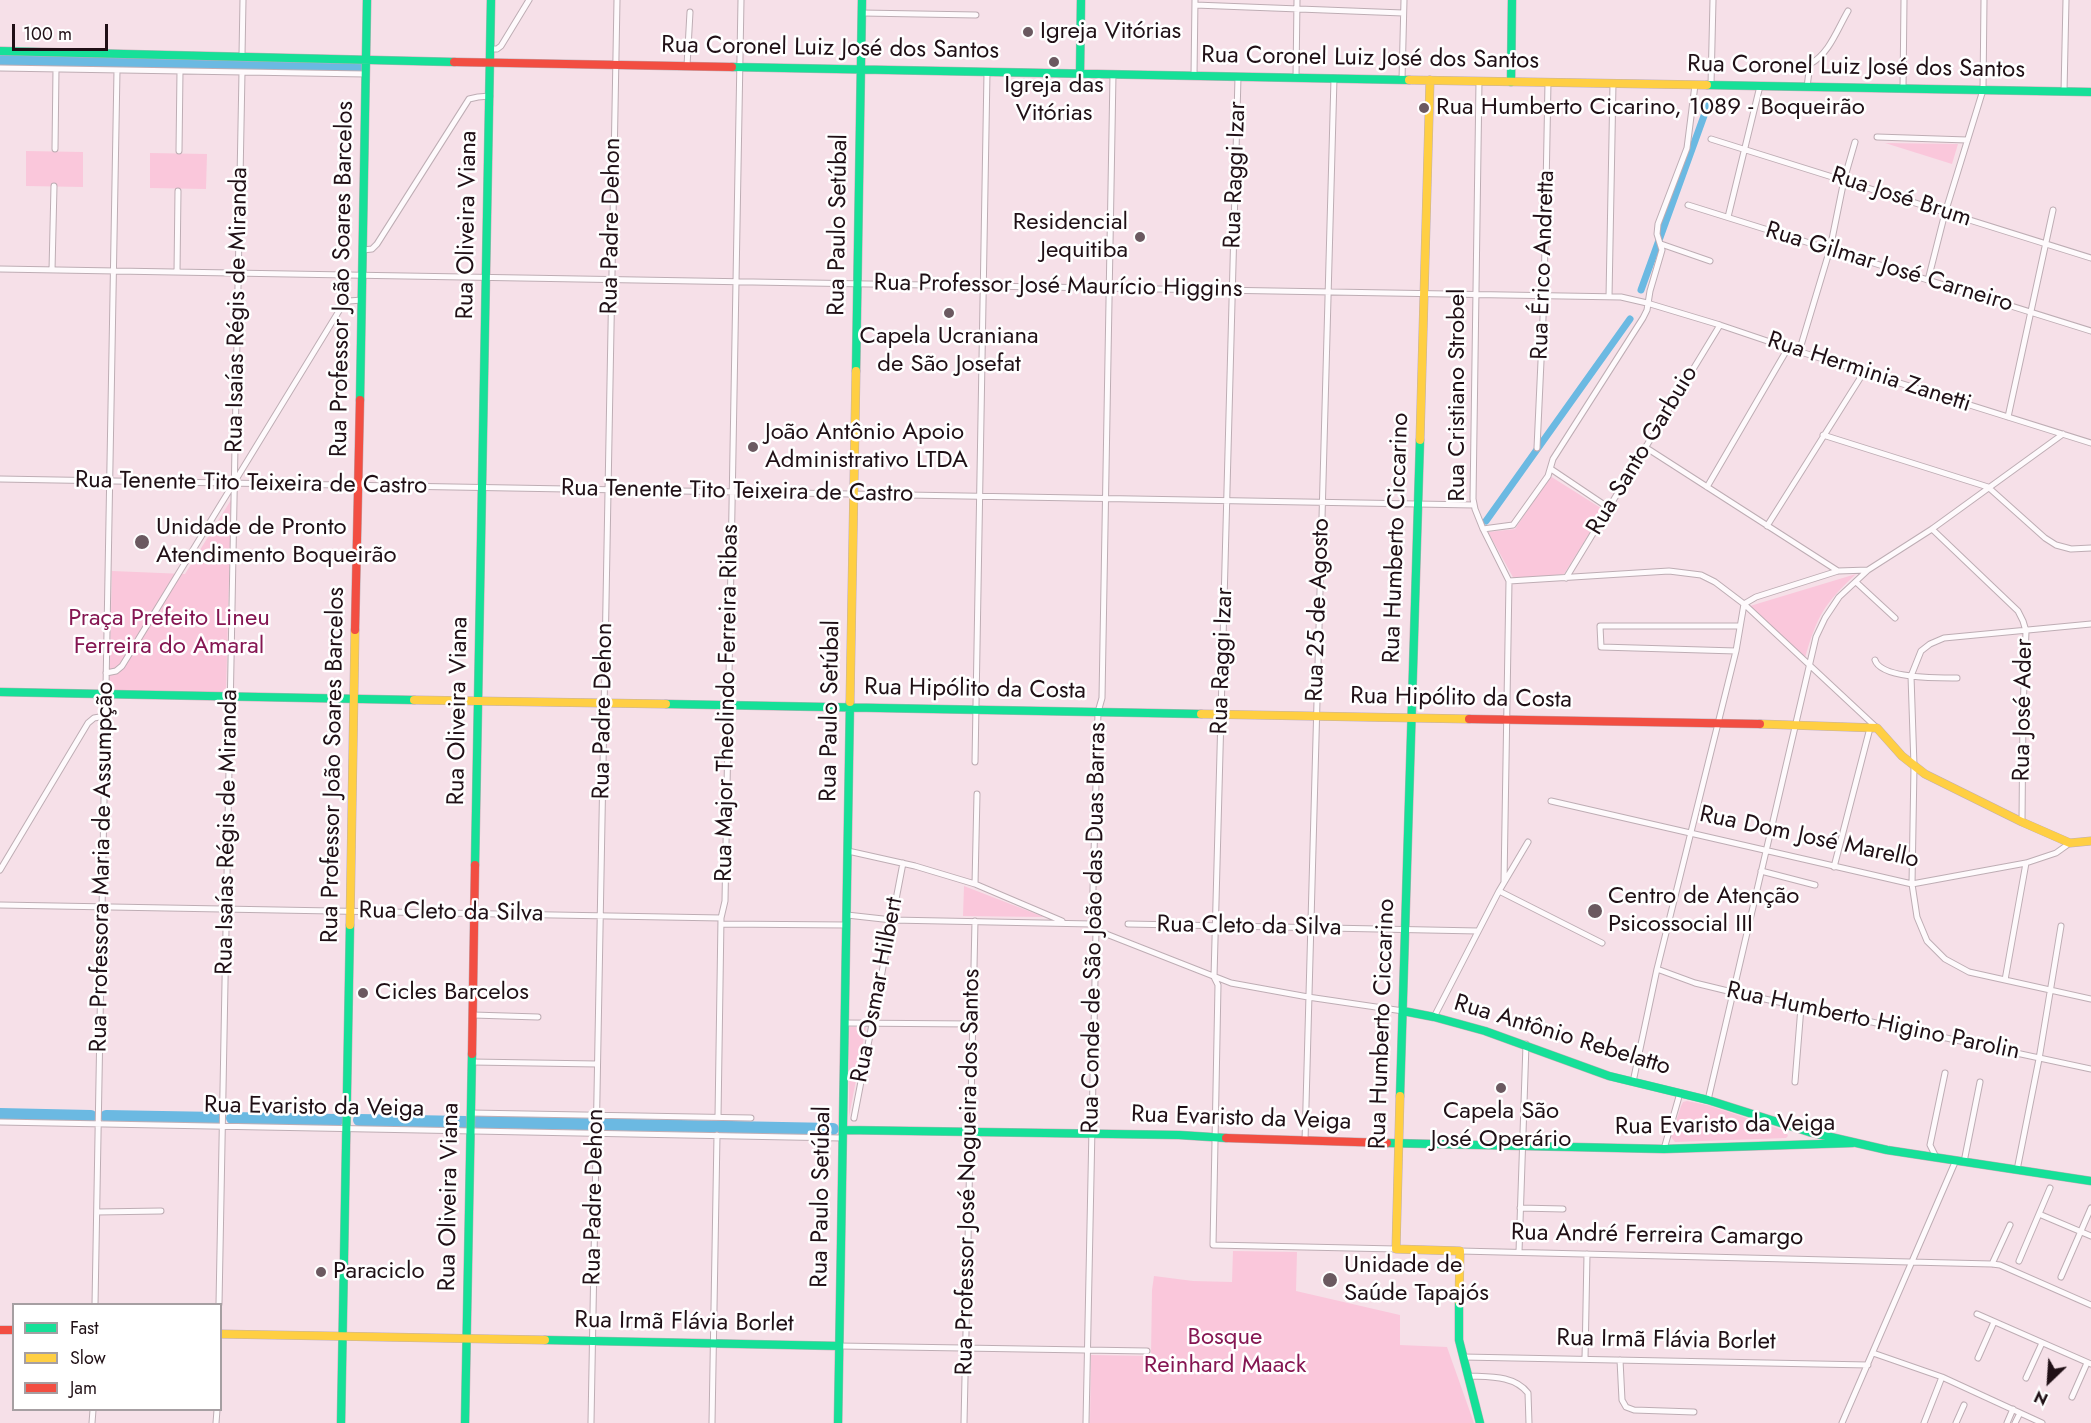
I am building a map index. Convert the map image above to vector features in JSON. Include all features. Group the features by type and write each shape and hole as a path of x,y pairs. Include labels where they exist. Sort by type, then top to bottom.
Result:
{"main road":[{"name":"Rua Professor João Soares Barcelos","path":"341,1423 367,0"},
{"name":"Rua Oliveira Viana","path":"465,1423 492,0"},
{"name":"Rua Paulo Setúbal","path":"838,1423 862,0"},
{"path":"1080,74 1081,0"},
{"path":"1511,82 1512,0"},
{"name":"Rua Coronel Luiz José dos Santos","path":"0,51 366,58 490,63 2091,92"},
{"name":"Rua Humberto Ciccarino","path":"1396,1249 1430,80"},
{"name":"Rua Hipólito da Costa","path":"0,692 1797,724 1873,728"},
{"path":"1873,728 1925,774 2070,843"},
{"name":"Rua Dom José Marello","path":"2070,843 2091,842"},
{"name":"Rua Antônio Rebelatto","path":"1403,1011 1434,1017 1526,1044 1597,1072 1633,1083 1708,1100 1791,1128 1853,1143 2091,1181"},
{"path":"1790,1145 1791,1128"},
{"name":"Rua Evaristo da Veiga","path":"843,1133 970,1131 1092,1133 1305,1141 1664,1149 1853,1143"},
{"name":"Rua André Ferreira Camargo","path":"1396,1249 1460,1251"},
{"path":"1460,1251 1459,1334 1480,1423"},
{"name":"Rua Irmã Flávia Borlet","path":"222,1334 839,1346"}],"street":[{"path":"242,56 243,0"},
{"path":"491,49 501,46 529,0"},
{"name":"Rua Padre Dehon","path":"591,1423 616,0"},
{"name":"Rua Major Theolindo Ferreira Ribas","path":"718,1117 721,921 725,906 741,0"},
{"path":"1296,78 1297,0"},
{"path":"1402,80 1404,0"},
{"path":"1711,85 1713,0"},
{"path":"1903,89 1904,0"},
{"path":"1928,280 1945,213 1983,90 1984,0"},
{"path":"2064,92 2066,0"},
{"path":"1194,76 1195,3 1403,13"},
{"path":"1807,87 1810,64 1820,58 1848,11"},
{"path":"687,66 690,12"},
{"path":"862,13 976,15"},
{"path":"0,68 366,74"},
{"path":"55,149 56,69"},
{"name":"Rua Professora Maria de Assumpção","path":"95,1303 117,70"},
{"path":"179,151 180,71"},
{"name":"Rua Isaías Régis de Miranda","path":"219,1303 242,72"},
{"path":"975,762 987,72"},
{"name":"Rua Conde de São João das Duas Barras","path":"1086,1423 1096,930 1092,924 1098,712 1102,698 1113,74"},
{"name":"Rua Raggi Izar","path":"1213,1245 1218,986 1214,977 1215,926 1238,76"},
{"name":"Rua 25 de Agosto","path":"1305,1141 1334,78"},
{"name":"Rua Cristiano Strobel","path":"1479,81 1474,505 1483,529 1509,581 1504,882"},
{"name":"Rua Érico Andretta","path":"1537,448 1544,296 1548,82"},
{"path":"1609,297 1612,84"},
{"path":"1483,529 1513,525 1551,469 1553,459 1643,318 1660,257 1658,224 1687,148 1695,85"},
{"path":"1728,218 1760,86"},
{"path":"363,250 372,249 376,244 469,99 490,96"},
{"path":"1877,137 1967,140"},
{"name":"Rua José Brum","path":"1711,138 2091,258"},
{"path":"1799,351 1830,249 1844,180 1855,142"},
{"path":"52,270 54,186"},
{"path":"177,272 178,191"},
{"name":"Rua Gilmar José Carneiro","path":"1688,205 2091,331"},
{"path":"2008,417 2053,210"},
{"path":"1660,241 1710,261"},
{"name":"Rua Professor José Maurício Higgins","path":"0,269 1609,297 1630,298 1647,303"},
{"path":"106,673 116,671 122,666 342,306 349,301 362,300"},
{"name":"Rua Herminia Zanetti","path":"1647,303 1720,324 1788,348 2091,443"},
{"name":"Rua Santo Garbuio","path":"1566,578 1720,324"},
{"path":"1707,487 1788,348"},
{"path":"1767,526 1864,372"},
{"path":"1708,1100 1816,637 1825,618 1839,597 1868,570 1932,529 2063,434"},
{"path":"1823,435 1988,487 2045,538 2056,545 2071,549 2091,548"},
{"path":"1645,447 1838,571"},
{"path":"1551,469 1609,508"},
{"name":"Rua Tenente Tito Teixeira de Castro","path":"0,479 1474,505"},
{"name":"Rua José Ader","path":"1932,529 2018,611 2023,621 2026,631 2022,822"},
{"path":"1633,1083 1657,969 1736,651 1744,604 1756,597 1838,571 1868,570"},
{"path":"1509,581 1669,571 1687,572 1701,575 1715,582 1744,604 1873,728 1834,867"},
{"path":"1856,582 1895,618"},
{"path":"2091,624 1944,638 1921,651 1911,676 1914,766 1912,884 1917,917 1927,942 1945,959 1969,972 2091,999"},
{"path":"1736,651 1601,647 1600,626 1739,626"},
{"path":"1875,660 1882,669 1911,676 1957,678"},
{"path":"0,870 88,723 94,718 105,716"},
{"path":"975,884 977,794"},
{"name":"Rua Dom José Marello","path":"1551,801 1912,884 2026,863 2056,853 2070,843"},
{"path":"1434,1017 1499,891 1528,842"},
{"path":"848,851 903,863 975,884 1066,923"},
{"name":"Rua Osmar Hilbert","path":"854,1118 903,863"},
{"path":"2005,980 2026,863"},
{"path":"1761,871 1815,885"},
{"path":"1499,891 1602,943"},
{"name":"Rua Cleto da Silva","path":"0,905 600,916 846,925"},
{"path":"847,915 892,920 1092,924"},
{"name":"Rua Professor José Nogueira dos Santos","path":"964,1423 975,921"},
{"name":"Rua Cleto da Silva","path":"1128,924 1478,931"},
{"path":"2017,1170 2039,1059 2061,926"},
{"name":"Rua Antônio Rebelatto","path":"1096,930 1231,983 1308,998 1403,1011"},
{"name":"Rua Humberto Higino Parolin","path":"1657,969 1732,992 2091,1069"},
{"path":"1795,1082 1801,1007"},
{"path":"473,1015 538,1017"},
{"path":"844,1023 972,1024"},
{"path":"1519,1252 1526,1044"},
{"path":"472,1062 597,1064"},
{"path":"1936,1157 1930,1145 1946,1073"},
{"path":"1842,1423 1914,1262 1939,1197 1960,1161 1980,1082"},
{"path":"1664,1149 1680,1093"},
{"path":"471,1113 751,1118"},
{"name":"Rua Evaristo da Veiga","path":"0,1122 717,1135 843,1133"},
{"path":"712,1423 717,1135"},
{"path":"2019,1261 2050,1188"},
{"path":"1520,1208 1563,1209"},
{"path":"2061,1277 2091,1208"},
{"path":"97,1212 161,1212"},
{"path":"2039,1214 2091,1236"},
{"path":"1992,1264 2010,1226"},
{"name":"Rua André Ferreira Camargo","path":"1213,1245 1396,1249"},
{"name":"Rua André Ferreira Camargo","path":"1460,1251 1992,1264 2000,1265 2091,1305"},
{"path":"1585,1359 1587,1254"},
{"path":"1977,1314 2089,1363 2072,1396"},
{"path":"1978,1358 1994,1322"},
{"path":"2026,1378 2042,1343"},
{"name":"Rua Irmã Flávia Borlet","path":"839,1346 1147,1351"},
{"path":"1873,1353 1942,1377 2042,1423"},
{"name":"Rua Irmã Flávia Borlet","path":"1463,1357 1868,1365"},
{"path":"1620,1360 1622,1400 1626,1407 1634,1410 1694,1412"},
{"path":"1469,1376 1500,1378 1521,1386 1528,1397 1529,1423"},
{"path":"1924,1423 1942,1377"},
{"path":"1956,1423 1964,1405"},
{"path":"2007,1423 2013,1409"},
{"path":"2015,1423 2020,1413"}],"green space":[{"path":"1885,143 1958,144 1952,164"},
{"path":"26,151 83,152 83,187 26,186"},
{"path":"150,153 207,154 206,189 150,188"},
{"path":"1550,476 1604,510 1564,574 1514,579 1488,532 1515,529"},
{"name":"Praça Prefeito Lineu Ferreira do Amaral","path":"231,500 226,694 109,692 112,571 185,574"},
{"path":"1856,574 1836,594 1823,612 1805,658 1750,606"},
{"path":"964,886 1044,917 963,916"},
{"path":"849,1027 866,1027 849,1117"},
{"path":"1687,1101 1707,1105 1786,1131 1788,1136 1786,1138 1675,1142 1671,1137 1681,1106"},
{"name":"Bosque Reinhard Maack","path":"1233,1251 1297,1252 1296,1291 1400,1315 1400,1345 1447,1347 1474,1423 1090,1423 1091,1355 1151,1356 1154,1276 1193,1281 1232,1282"},
{"path":"1351,1287 1377,1288 1376,1301 1351,1300"}],"waterway":[{"path":"0,59 358,66"},
{"path":"1641,290 1709,102"},
{"path":"1486,521 1630,319"},
{"path":"0,1114 91,1116"},
{"path":"106,1116 218,1118"},
{"path":"232,1118 338,1120"},
{"path":"359,1120 465,1122"},
{"path":"477,1122 833,1129"}],"traffic: fast":[{"path":"360,400 367,0"},
{"path":"475,865 491,0"},
{"path":"856,371 862,0"},
{"path":"1080,74 1081,0"},
{"path":"1511,82 1512,0"},
{"path":"0,51 454,62"},
{"path":"732,67 1409,80"},
{"path":"1707,85 2091,92"},
{"path":"1400,1096 1420,440"},
{"path":"0,692 414,700"},
{"path":"838,1423 850,702"},
{"path":"666,704 1201,714"},
{"path":"341,1423 350,925"},
{"path":"1403,1011 1485,1031 1609,1076 1708,1100 1809,1132 1887,1150 2091,1181"},
{"path":"465,1423 472,1054"},
{"path":"843,1130 1179,1135 1226,1138"},
{"path":"1387,1143 1664,1149 1853,1143"},
{"path":"1459,1301 1459,1340 1480,1423"},
{"path":"545,1340 839,1346"}],"traffic: slow":[{"path":"1409,80 1707,85"},
{"path":"1420,440 1430,80"},
{"path":"850,702 856,371"},
{"path":"350,925 355,630"},
{"path":"414,700 666,704"},
{"path":"1201,714 1469,719"},
{"path":"1760,724 1877,728 1902,756 1925,774 2070,843 2091,841"},
{"path":"1400,1096 1396,1249 1460,1251 1459,1301"},
{"path":"222,1334 545,1340"}],"traffic: jam":[{"path":"454,62 732,67"},
{"path":"355,630 360,400"},
{"path":"1469,719 1760,724"},
{"path":"472,1054 475,865"},
{"path":"1226,1138 1387,1143"},
{"path":"0,1330 12,1330"}],"place":[{"name":"Igreja Vitórias","path":"1028,32"},
{"name":"Igreja das Vitórias","path":"1054,62"},
{"name":"Rua Humberto Cicarino, 1089 - Boqueirão","path":"1424,108"},
{"name":"Residencial Jequitiba","path":"1140,237"},
{"name":"Capela Ucraniana de São Josefat","path":"949,313"},
{"name":"João Antônio Apoio Administrativo LTDA","path":"753,447"},
{"name":"Unidade de Pronto Atendimento Boqueirão","path":"142,542"},
{"name":"Centro de Atenção Psicossocial III","path":"1595,911"},
{"name":"Cicles Barcelos","path":"363,993"},
{"name":"Capela São José Operário","path":"1501,1088"},
{"name":"Paraciclo","path":"321,1272"},
{"name":"Unidade de Saúde Tapajós","path":"1330,1280"}]}
